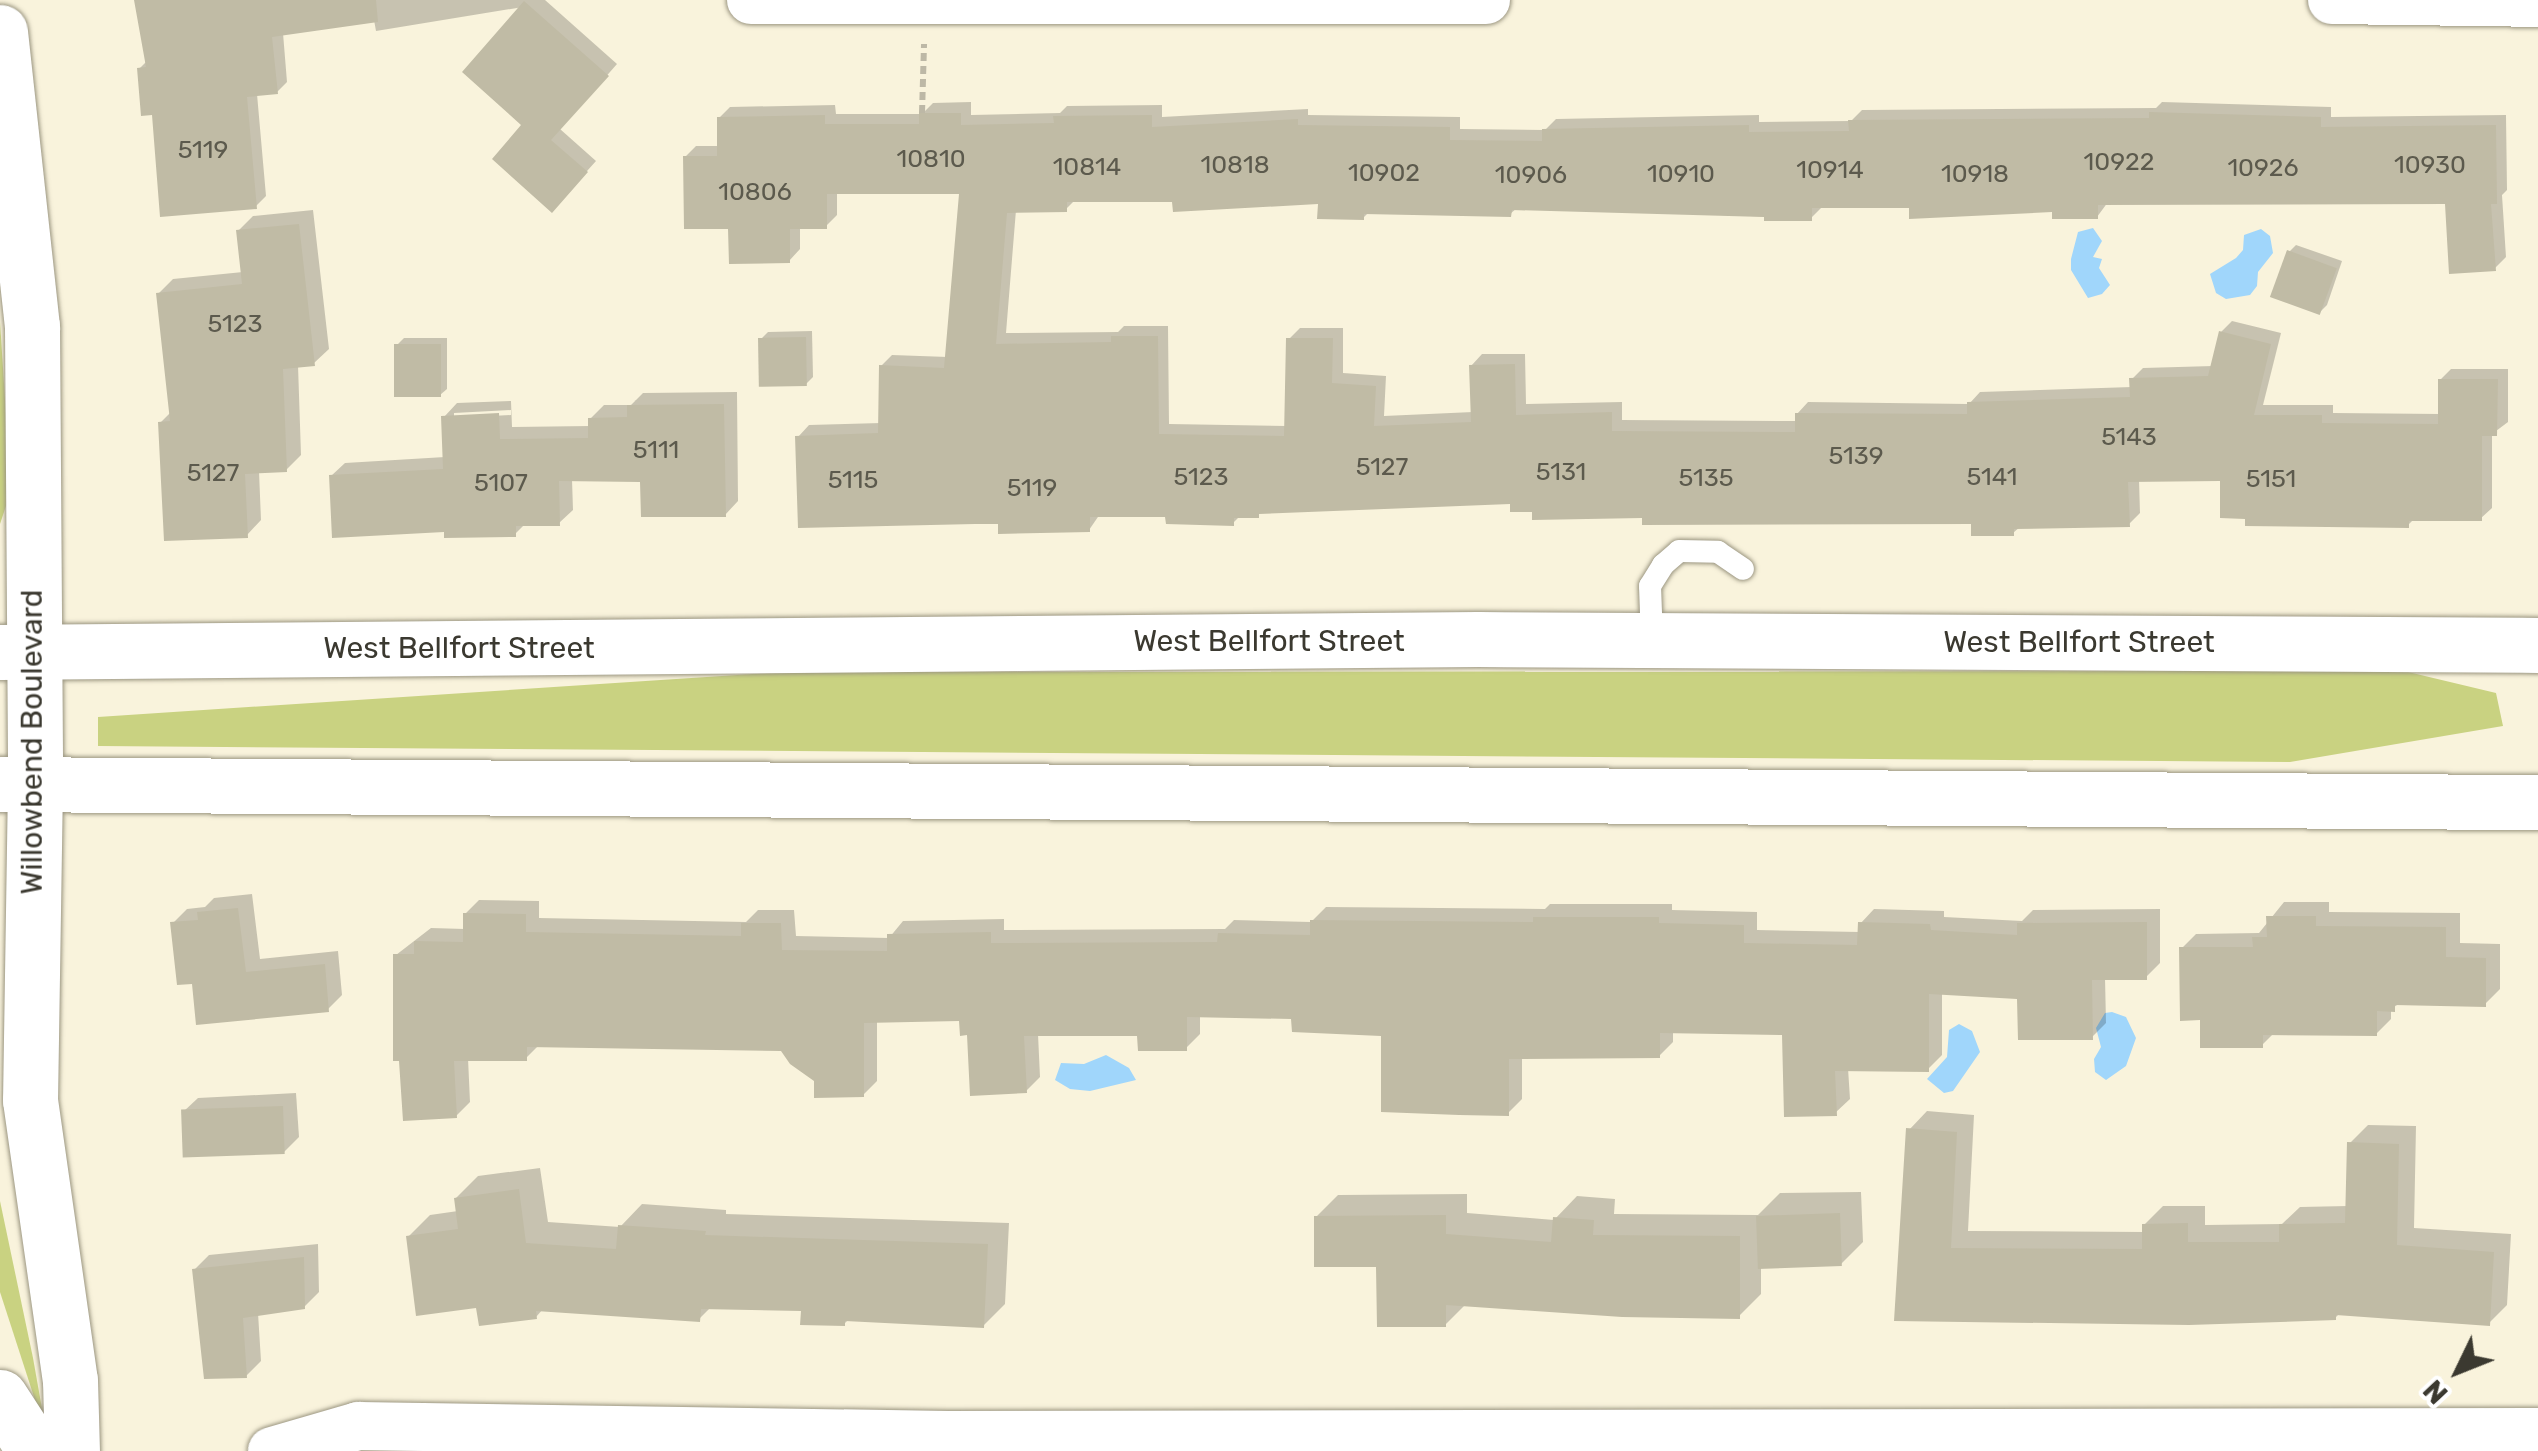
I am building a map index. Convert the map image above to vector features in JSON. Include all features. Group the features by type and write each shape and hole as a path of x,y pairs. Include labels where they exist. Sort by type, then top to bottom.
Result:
{"main road":[{"name":"Willowbend Boulevard","path":"0,32 32,326 16,651 30,1100 70,1380 72,1451"},
{"name":"West Bellfort Street","path":"16,651 1652,640 2538,645"},
{"path":"18,784 2538,802"},
{"path":"0,1398 35,1451"}],"street":[{"path":"751,0 1486,0"},
{"path":"2332,0 2538,3"},
{"path":"272,1451 358,1426 948,1443 1824,1443 2538,1432"}],"lane":[{"path":"1652,640 1650,586 1663,565 1679,551 1718,552 1743,569"}],"path":[{"path":"922,113 925,2"}],"green space":[{"path":"0,322 11,491 0,524"},
{"path":"2404,671 2496,693 2503,726 2290,762 98,746 98,717 783,672"},
{"path":"0,1201 33,1358 47,1437 0,1292"}],"water":[{"path":"2093,228 2102,241 2093,257 2102,259 2099,268 2110,285 2102,294 2088,298 2071,270 2071,259 2078,232"},
{"path":"2261,229 2270,236 2273,253 2258,272 2257,286 2250,295 2226,299 2216,293 2210,274 2243,250 2244,235"},
{"path":"2105,1013 2126,1017 2136,1038 2126,1066 2106,1080 2095,1072 2094,1059 2101,1047 2096,1028"},
{"path":"1959,1024 1972,1031 1980,1052 1953,1091 1944,1093 1927,1079 1947,1057 1949,1030"},
{"path":"1106,1055 1129,1068 1136,1080 1090,1091 1070,1089 1055,1080 1061,1063 1084,1064"}],"building":[{"path":"134,0 376,0 378,22 272,37 278,94 247,97 257,209 160,217 152,115 141,116 137,68 146,67"},
{"path":"524,1 609,76 551,140 588,172 552,213 492,159 521,125 462,72"},
{"path":"2149,112 2321,117 2321,127 2496,125 2497,204 2491,204 2496,271 2449,274 2445,204 2098,205 2098,219 2052,219 2052,212 1909,219 1909,208 1812,208 1812,221 1764,221 1764,217 1512,210 1511,217 1364,214 1364,220 1317,219 1318,204 1173,212 1172,202 1067,202 1067,212 1007,213 996,344 1111,342 1111,336 1158,336 1159,434 1284,436 1286,338 1333,338 1332,383 1376,386 1374,426 1471,422 1469,365 1515,364 1516,415 1612,412 1612,431 1795,432 1795,413 1967,414 1967,402 2130,397 2129,378 2208,376 2219,331 2271,344 2254,415 2322,415 2322,423 2438,424 2438,379 2498,379 2497,436 2482,436 2482,521 2409,521 2409,528 2245,526 2245,519 2220,518 2220,481 2128,482 2130,527 2014,529 2014,536 1971,536 1971,524 1642,525 1642,518 1532,520 1532,512 1510,512 1510,504 1259,514 1259,518 1234,518 1234,526 1166,524 1165,517 1090,517 1090,532 998,534 998,524 798,528 795,436 878,433 879,365 944,368 959,194 827,194 827,229 790,229 790,263 729,264 728,229 684,229 683,156 717,156 717,117 825,115 825,124 919,124 919,113 961,113 961,125 1054,123 1053,116 1152,115 1152,127 1298,119 1298,125 1450,127 1450,140 1542,141 1542,129 1749,125 1749,132 1849,131 1848,120 2149,118"},
{"path":"299,224 315,366 283,369 287,472 245,474 248,538 164,541 158,422 170,421 156,293 242,284 236,230"},
{"path":"2287,250 2337,268 2320,315 2270,297"},
{"path":"806,337 807,386 759,387 758,338"},
{"path":"394,344 441,344 441,397 394,397"},
{"path":"724,404 726,517 641,517 640,482 559,481 560,526 516,526 516,537 444,538 444,532 332,538 329,475 443,469 441,416 499,413 500,439 588,438 588,418 627,417 627,405"},
{"path":"238,908 246,972 325,964 329,1012 196,1025 192,984 177,985 170,922 198,920 197,912"},
{"path":"463,913 526,914 526,932 741,936 741,923 781,923 782,950 887,951 887,934 991,932 991,943 1217,942 1218,933 1310,935 1310,920 1533,922 1533,917 1659,917 1659,923 1744,925 1744,943 1857,945 1858,922 1930,924 1931,930 2017,935 2017,923 2147,922 2147,980 2092,980 2093,1040 2018,1040 2017,999 1929,994 1929,1072 1835,1071 1837,1116 1784,1117 1782,1035 1660,1033 1660,1058 1509,1059 1509,1116 1459,1115 1381,1112 1381,1036 1292,1032 1291,1019 1187,1017 1187,1051 1138,1051 1137,1036 1024,1036 1027,1093 970,1096 967,1035 960,1036 959,1021 864,1023 864,1097 814,1098 814,1081 790,1064 781,1051 527,1047 527,1061 454,1061 457,1118 403,1121 399,1061 393,1061 393,954 414,954 414,941 463,942"},
{"path":"2266,916 2316,916 2316,926 2446,927 2446,957 2486,958 2486,1007 2395,1005 2395,1012 2377,1011 2377,1036 2263,1035 2263,1048 2200,1048 2200,1020 2180,1021 2179,947 2253,947 2252,937 2267,937"},
{"path":"283,1106 285,1154 183,1158 181,1110"},
{"path":"1906,1128 1957,1132 1951,1248 2142,1249 2142,1224 2188,1223 2188,1242 2279,1242 2279,1224 2345,1223 2347,1142 2399,1144 2397,1245 2494,1252 2490,1326 2336,1315 2336,1320 2189,1325 1894,1321"},
{"path":"519,1189 526,1243 616,1249 618,1225 706,1231 705,1235 988,1244 984,1328 845,1321 845,1326 800,1325 801,1311 701,1309 700,1322 536,1311 537,1319 479,1326 476,1308 416,1316 406,1236 458,1229 454,1198"},
{"path":"1840,1213 1842,1266 1758,1269 1756,1216"},
{"path":"1446,1215 1446,1234 1551,1242 1553,1217 1594,1220 1593,1235 1740,1236 1740,1319 1622,1317 1446,1305 1446,1327 1377,1327 1376,1267 1314,1267 1314,1216"},
{"path":"304,1257 305,1309 243,1318 247,1378 204,1379 192,1269"}]}
